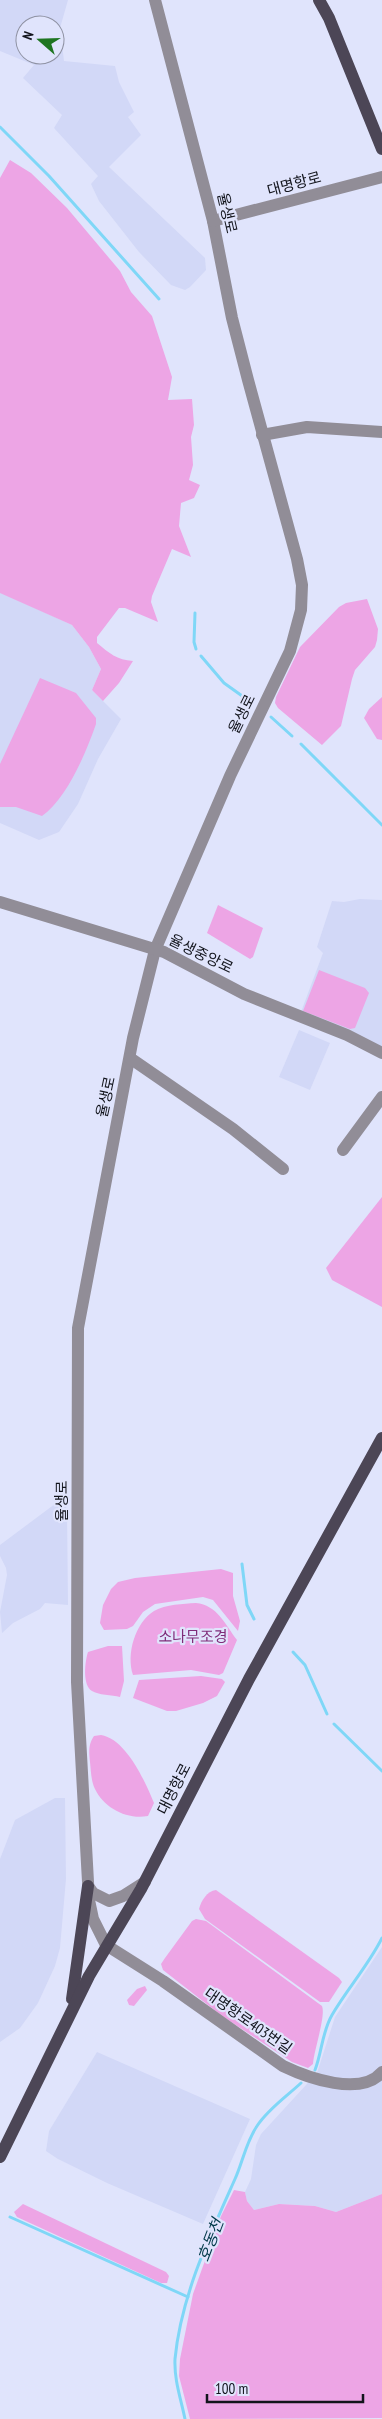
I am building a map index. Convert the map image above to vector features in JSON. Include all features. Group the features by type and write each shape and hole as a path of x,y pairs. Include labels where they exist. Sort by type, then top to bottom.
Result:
{"main road":[{"path":"319,0 329,18 382,150"},
{"name":"대명항로","path":"0,2157 70,2012 106,1945 144,1882 249,1679 382,1438"},
{"path":"70,2012 88,1886"}],"street":[{"name":"율생로","path":"106,1945 93,1919 88,1886 77,1682 78,1328 130,1058 155,950 230,776 290,651 301,610 302,585 232,318 213,221 155,0"},
{"name":"대명항로","path":"213,221 382,178"},
{"path":"262,435 293,428 332,428 382,432"},
{"name":"율생중앙로","path":"0,902 168,953 249,996 347,1035 382,1053"},
{"path":"130,1058 233,1129 283,1170"},
{"path":"343,1150 382,1097"},
{"path":"88,1886 93,1893 109,1900 123,1896 144,1882"},
{"name":"대명항로403번길","path":"106,1945 163,1981 283,2066 312,2078 344,2083 368,2083 376,2079 382,2072"}],"shaded area":[{"path":"0,0 68,0 64,15 15,15 15,57 0,51"},
{"path":"65,61 115,66 119,82 134,112 128,117 141,135 109,167 205,258 206,270 190,287 185,290 171,285 139,252 99,201 91,184 98,176 54,128 62,115 23,78 34,65 65,65"},
{"path":"0,592 72,625 89,647 101,669 92,690 121,719 98,759 78,804 59,832 39,840 0,823"},
{"path":"360,899 382,900 382,1047 301,1012 323,953 317,947 332,901 344,902"},
{"path":"299,1030 330,1043 310,1090 279,1077"},
{"path":"59,1501 64,1503 67,1509 68,1605 45,1603 40,1609 13,1623 2,1633 0,1612 7,1575 0,1556 0,1545"},
{"path":"55,1798 65,1798 66,1879 60,1948 55,1966 38,2003 20,2028 0,2042 0,1859 15,1820"},
{"path":"382,1947 382,2194 336,2212 315,2206 279,2204 254,2210 247,2201 245,2192 251,2179 256,2145 261,2134 317,2073 335,2017"},
{"path":"97,2052 250,2119 203,2224 107,2183 58,2159 46,2151 49,2131"}],"green space":[{"path":"10,160 31,173 67,208 120,271 131,292 152,316 172,377 168,400 192,399 194,425 191,437 193,465 189,480 200,485 194,498 181,503 179,526 191,557 172,549 152,596 151,602 158,622 125,608 119,608 97,637 97,643 109,653 118,658 133,661 119,683 103,701 92,690 101,669 89,647 72,625 0,593 0,178"},
{"path":"367,599 378,629 375,647 355,670 341,726 322,745 278,708 275,703 276,697 300,647 339,607 346,603"},
{"path":"40,678 76,693 96,718 92,736 75,774 60,798 42,816 16,807 0,807 0,764"},
{"path":"382,697 382,740 377,739 364,718 369,709"},
{"path":"218,905 263,928 253,957 250,959 207,933"},
{"path":"319,970 365,988 369,993 355,1028 350,1029 303,1011"},
{"path":"382,1197 382,1307 332,1280 326,1268"},
{"name":"소나무조경","path":"221,1569 233,1573 233,1596 240,1621 238,1631 213,1600 203,1597 155,1604 143,1612 133,1626 127,1629 104,1630 100,1623 103,1605 111,1589 118,1582 135,1578"},
{"name":"소나무조경","path":"196,1603 210,1607 215,1611 237,1640 223,1673 219,1675 191,1670 133,1675 131,1658 134,1640 137,1631 147,1616 164,1607"},
{"name":"소나무조경","path":"108,1646 122,1646 124,1681 120,1697 92,1691 87,1684 85,1667 88,1652"},
{"name":"소나무조경","path":"201,1676 222,1679 225,1682 217,1696 203,1703 176,1711 167,1711 133,1698 139,1680"},
{"path":"101,1735 119,1744 134,1762 154,1803 148,1816 140,1817 124,1814 110,1807 99,1796 91,1776 89,1749 94,1736"},
{"path":"216,1890 339,1978 342,1982 329,2002 320,2002 205,1919 199,1909 200,1906 207,1894"},
{"path":"196,1919 206,1921 322,2006 321,2025 313,2064 308,2068 292,2062 222,2016 163,1970 161,1964 192,1921"},
{"path":"145,1986 147,1990 134,2006 129,2005 127,2000 137,1989"},
{"path":"234,2190 245,2192 247,2201 254,2210 279,2204 315,2206 336,2212 382,2194 382,2418 190,2419 179,2376 180,2359 193,2294 221,2216"},
{"path":"23,2204 166,2272 169,2276 167,2283 161,2283 17,2217 14,2212"}],"waterway":[{"path":"0,127 49,176 159,299"},
{"path":"195,613 194,642 196,649"},
{"path":"201,656 224,683 252,703"},
{"path":"271,717 292,736"},
{"path":"301,744 382,825"},
{"path":"242,1564 247,1605 254,1619"},
{"path":"293,1652 305,1665 327,1714"},
{"path":"334,1724 382,1771"},
{"name":"호동천","path":"315,2070 329,2022 382,1938"},
{"name":"호동천","path":"185,2419 177,2382 175,2359 178,2335 190,2289 253,2132 261,2120 301,2083"},
{"path":"10,2217 188,2297"}]}
